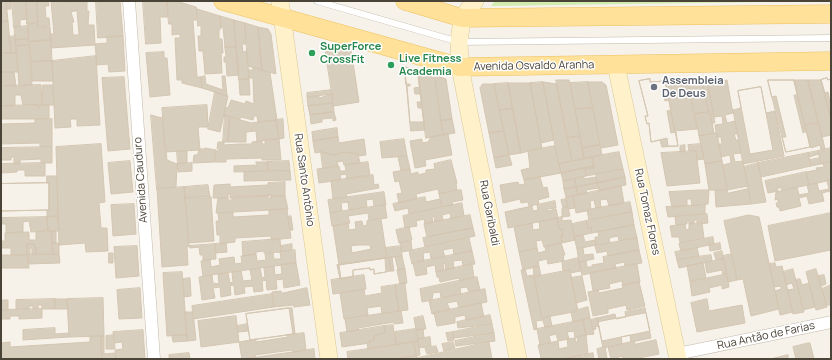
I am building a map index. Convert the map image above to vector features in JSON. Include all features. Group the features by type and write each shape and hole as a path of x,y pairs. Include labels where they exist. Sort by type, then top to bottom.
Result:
{"main road":[{"name":"Avenida Osvaldo Aranha","path":"223,1 281,9 460,67 831,62"},
{"path":"405,1 462,18 831,14"}],"street":[{"name":"Avenida Cauduro","path":"129,1 154,359"},
{"path":"462,18 475,1"},
{"name":"Rua Santo Antônio","path":"281,9 329,359"},
{"name":"Rua Garibaldi","path":"462,18 459,42 460,67 518,359"},
{"name":"Rua Tomaz Flores","path":"616,65 678,357"},
{"name":"Rua Antão de Farias","path":"678,357 831,322"}],"lane":[{"path":"317,1 459,42 831,38"}],"green space":[{"path":"495,1 831,1 491,6"}],"building":[{"path":"6,1 8,21 1,22 1,2"},
{"path":"6,1 11,1 11,9 7,9"},
{"path":"12,1 26,1 27,19 20,20 20,27 14,27"},
{"path":"26,1 37,1 38,23 27,24"},
{"path":"37,1 48,1 49,6 45,6 46,18 49,18 50,26 38,27"},
{"path":"51,1 87,1 87,11 89,11 88,25 94,25 95,45 51,48 50,34 54,34","holes":["77,11 79,35 73,35 72,22 74,22 71,12"]},
{"path":"96,1 120,1 123,36 98,38"},
{"path":"143,1 167,1 169,17 160,17 161,43 146,44"},
{"path":"167,1 176,1 196,7 197,9 197,20 193,20 197,77 201,77 202,88 182,83 182,80 177,80 175,38 180,38 180,34 172,35 172,24 169,24"},
{"path":"197,9 220,16 221,29 219,29 219,39 222,39 222,73 205,74 203,51 199,51 198,36 201,36 201,25 198,26"},
{"path":"220,16 234,20 236,47 225,47 223,27 221,27"},
{"path":"234,20 245,23 246,44 242,44 243,52 247,51 249,79 239,80"},
{"path":"8,21 11,53 3,53 1,52 1,22"},
{"path":"245,23 258,27 262,70 248,66"},
{"path":"28,24 38,24 38,28 50,27 51,40 29,42"},
{"path":"28,26 29,39 15,40 14,27"},
{"path":"258,27 268,29 271,34 276,74 262,70"},
{"path":"15,36 16,53 11,53 9,37"},
{"path":"123,36 125,71 109,72 108,64 97,65 95,44 107,43 107,37"},
{"path":"28,39 28,45 16,46 15,40"},
{"path":"51,40 52,61 31,62 29,42"},
{"path":"324,42 351,49 359,102 334,106"},
{"path":"29,45 32,85 19,86 16,46"},
{"path":"225,47 236,47 239,75 227,76 226,62 224,62 224,57 226,57"},
{"path":"164,52 164,58 167,58 170,95 150,97 146,53"},
{"path":"1,53 16,53 18,72 1,72"},
{"path":"96,56 100,125 77,126 77,119 70,119 71,127 55,128 52,61"},
{"path":"52,61 53,81 32,81 31,62"},
{"path":"253,67 270,73 277,120 258,122 257,116 254,116 253,120 241,117 240,119 224,115 225,107 228,108 231,100 245,104 246,101 254,104 253,78 249,78 248,70 253,70"},
{"path":"405,67 418,71 425,130 411,131"},
{"path":"405,67 418,71 420,87 414,88 415,94 421,94 422,102 417,102 418,108 422,108 424,122 410,122 407,86 410,86 410,84 406,84"},
{"path":"1,72 14,72 16,86 1,86"},
{"path":"418,73 435,78 443,135 426,138"},
{"path":"435,75 446,79 452,119 441,121"},
{"path":"205,76 206,84 223,90 222,76 225,76 227,96 202,88 201,77"},
{"path":"124,77 130,149 108,151 102,78"},
{"path":"710,78 723,78 723,81 727,80 733,113 725,115 727,123 735,121 737,134 734,134 736,140 738,140 741,153 733,154 735,162 743,161 748,186 727,190 723,165 731,163 730,155 721,157 719,144 722,144 721,137 717,137 715,125 723,124 722,116 714,117 707,81 710,82"},
{"path":"827,78 828,80 831,79 831,119 821,80"},
{"path":"827,78 828,80 831,79 831,108 828,92 825,93 821,80"},
{"path":"249,79 250,95 240,95 239,80"},
{"path":"650,79 650,82 665,81 678,146 662,147 660,140 651,142 649,123 647,124 645,116 648,116 639,81"},
{"path":"650,79 650,82 665,81 667,89 662,89 665,101 669,100 671,110 667,111 671,133 676,132 678,146 668,146 667,138 651,142 649,123 647,124 645,116 648,116 639,81"},
{"path":"556,80 569,80 580,136 567,138"},
{"path":"768,80 794,80 798,95 794,95 803,133 807,131 810,147 786,152 782,137 786,137 776,96 772,97"},
{"path":"768,80 794,80 810,147 786,152"},
{"path":"794,80 808,80 819,123 805,125"},
{"path":"808,80 821,80 831,119 831,135 822,137"},
{"path":"666,81 688,81 697,129 675,131"},
{"path":"688,81 702,81 709,112 695,114"},
{"path":"702,81 707,81 715,123 712,123"},
{"path":"543,82 554,140 541,143 530,83"},
{"path":"543,82 557,84 572,161 559,164"},
{"path":"588,82 593,108 575,109 570,83"},
{"path":"588,82 602,82 606,85 618,145 601,148"},
{"path":"508,83 513,109 499,110 494,84"},
{"path":"508,83 530,83 542,148 521,153"},
{"path":"483,84 494,84 504,131 489,133 480,88"},
{"path":"41,85 42,105 23,105 21,95 15,95 15,106 1,106 1,86"},
{"path":"43,85 53,85 54,105 43,105"},
{"path":"761,87 766,113 775,111 784,156 743,164 733,110 741,108 738,91"},
{"path":"761,87 773,150 750,154 738,91"},
{"path":"331,90 332,94 307,97 307,93"},
{"path":"215,92 228,96 220,132 208,129"},
{"path":"332,94 333,103 308,106 307,97 319,96 319,98"},
{"path":"333,103 334,112 310,115 308,106"},
{"path":"38,105 39,108 40,105 49,105 49,119 1,119 1,106"},
{"path":"207,105 208,127 198,127 200,150 165,152 162,108"},
{"path":"593,108 600,145 582,148 575,109"},
{"path":"513,109 521,153 509,155 499,110"},
{"path":"334,112 336,120 333,121 333,118 322,119 322,122 311,124 310,115"},
{"path":"710,112 714,133 699,136 695,114"},
{"path":"151,115 162,118 167,160 177,164 176,187 157,189"},
{"path":"225,115 230,117 228,142 223,142"},
{"path":"230,117 251,123 276,120 279,139 257,141 256,131 246,132 246,142 228,142"},
{"path":"52,119 52,147 40,147 40,143 1,144 1,124 35,123 35,120"},
{"path":"283,119 284,138 279,139 276,120"},
{"path":"452,119 455,133 443,135 441,121"},
{"path":"819,123 825,149 821,150 820,145 811,148 805,125"},
{"path":"337,128 338,137 313,141 312,132"},
{"path":"504,131 509,155 494,158 489,133"},
{"path":"717,133 722,161 705,164 699,136"},
{"path":"448,134 452,155 425,160 426,166 415,168 410,141 422,139 422,143 428,142 431,137"},
{"path":"580,136 584,159 572,161 567,138"},
{"path":"338,137 339,143 364,139 366,155 358,156 358,154 344,152 335,155 321,152 315,153 313,141"},
{"path":"279,139 281,160 262,160 262,158 226,159 226,162 214,162 216,151 219,151 219,149 217,149 218,142 224,142 224,145 252,144 252,142 262,141 262,144 265,144 265,140"},
{"path":"404,139 407,156 382,158 380,142"},
{"path":"101,144 105,202 99,203 101,228 107,228 108,251 86,252 85,243 59,245 56,147"},
{"path":"701,144 704,159 697,160 696,151 689,151 688,145"},
{"path":"600,145 602,155 584,159 582,148"},
{"path":"685,145 685,152 680,152 680,146"},
{"path":"555,146 561,173 524,180 521,170 530,168 528,151"},
{"path":"52,147 52,163 41,163 41,159 20,160 20,164 14,164 14,157 11,157 11,160 1,160 1,148"},
{"path":"205,148 216,150 214,162 193,163 194,155 197,155 200,149"},
{"path":"831,148 831,162 821,164 818,151"},
{"path":"177,151 187,151 187,163 178,164"},
{"path":"696,151 700,183 667,186 661,153"},
{"path":"818,151 819,154 809,157 808,153"},
{"path":"321,152 335,155 344,152 358,154 360,163 344,165 343,161 337,162 338,166 323,168"},
{"path":"619,152 623,169 586,176 585,169 594,168 592,157"},
{"path":"808,153 811,166 761,177 758,163"},
{"path":"509,155 512,165 496,168 494,158"},
{"path":"407,156 410,169 401,171 398,157"},
{"path":"592,157 594,166 561,173 559,164"},
{"path":"820,158 821,164 811,166 810,160"},
{"path":"451,160 457,183 457,190 439,194 438,189 416,194 417,199 399,203 397,194 402,193 399,181 395,182 393,172 410,169 411,174 418,172 418,175 426,173 426,170 435,169 434,164"},
{"path":"130,161 133,192 111,194 108,163"},
{"path":"289,161 290,171 268,171 267,162"},
{"path":"722,161 727,190 709,190 705,164"},
{"path":"256,162 267,162 268,171 234,172 234,166 257,165"},
{"path":"368,162 370,176 347,179 346,174 340,175 341,180 319,183 317,169 339,166 340,171 346,171 345,165"},
{"path":"831,162 831,180 809,185 806,172 817,170 816,168 824,167 823,163"},
{"path":"45,163 45,176 25,176 25,170 1,173 1,164"},
{"path":"192,163 192,171 178,172 177,164"},
{"path":"758,163 766,202 751,204 744,167"},
{"path":"594,166 594,168 585,169 586,176 563,181 561,173"},
{"path":"623,169 625,177 597,183 596,175"},
{"path":"290,171 291,180 244,181 244,172"},
{"path":"806,172 809,185 782,190 782,188 777,188 778,191 768,193 765,181"},
{"path":"373,175 374,185 378,184 379,188 346,194 347,197 333,199 331,181"},
{"path":"47,176 57,176 58,216 47,217 47,210 49,210 49,183 47,183"},
{"path":"540,177 543,188 547,187 549,197 538,200 539,204 529,206 528,202 521,203 520,199 503,203 500,185 518,182 519,185 525,184 524,180"},
{"path":"584,177 584,179 596,177 597,183 576,187 575,179"},
{"path":"625,177 626,185 599,191 597,183"},
{"path":"575,179 576,187 564,189 563,181"},
{"path":"831,180 831,197 830,191 822,193 824,201 809,204 807,196 799,198 801,206 780,211 779,207 777,207 776,203 778,203 778,199 775,200 776,192 797,187 799,195 809,193 807,185 817,183 819,191 829,189 827,181"},
{"path":"285,182 285,196 270,196 269,193 269,196 230,198 230,194 228,194 228,198 213,198 214,185 230,184 230,187 268,185 268,183"},
{"path":"49,183 49,210 1,211 1,184"},
{"path":"49,183 49,210 1,211 1,184"},
{"path":"597,183 599,188 586,190 587,193 578,195 576,187"},
{"path":"208,185 210,198 185,198 184,187"},
{"path":"621,186 624,203 609,206 607,199 600,200 601,208 596,209 594,200 590,201 591,210 576,213 573,196"},
{"path":"184,187 189,246 187,247 188,265 162,267 157,189"},
{"path":"576,187 578,195 566,197 564,189"},
{"path":"748,189 751,204 716,207 715,190 727,190 728,193"},
{"path":"461,190 463,200 452,202 453,205 442,207 439,194"},
{"path":"709,190 708,204 692,206 691,199 687,199 687,206 672,207 669,192"},
{"path":"384,192 386,205 374,206 373,199 366,200 367,207 349,210 348,202 341,203 342,211 330,213 328,200"},
{"path":"268,196 268,198 272,198 270,196 285,196 288,209 216,213 218,198 228,198 228,200 232,200 232,197"},
{"path":"573,196 575,208 568,209 566,197"},
{"path":"211,197 214,241 189,243 185,198"},
{"path":"425,197 426,202 440,199 442,207 409,214 408,208 395,211 393,204"},
{"path":"566,199 568,207 563,208 561,200"},
{"path":"555,201 556,208 547,209 548,211 556,209 558,218 508,228 505,212 532,206 533,211 538,210 537,205"},
{"path":"630,202 632,212 589,220 587,210"},
{"path":"462,203 464,216 451,219 450,213 442,215 443,220 435,222 434,216 432,217 433,222 425,224 424,219 416,221 417,226 405,228 403,216"},
{"path":"134,204 136,234 113,236 111,205"},
{"path":"385,205 387,218 369,220 368,213 348,216 350,223 332,226 330,213"},
{"path":"705,205 705,214 668,217 666,207"},
{"path":"568,207 570,216 562,217 562,209"},
{"path":"287,209 291,238 271,240 271,236 235,238 235,242 220,244 220,235 217,235 216,221 219,221 218,213 233,212 233,217 269,215 269,210"},
{"path":"632,212 634,225 592,233 591,227 588,228 586,221"},
{"path":"831,213 831,250 775,261 768,226"},
{"path":"707,214 708,223 697,224 697,220 694,220 694,224 689,224 689,221 687,221 687,224 676,225 675,217"},
{"path":"470,215 473,228 427,237 424,224"},
{"path":"749,215 759,217 779,309 751,316 743,279 737,280 724,221"},
{"path":"58,216 59,231 48,231 47,217"},
{"path":"291,216 293,230 290,230 288,217"},
{"path":"47,217 48,231 31,232 29,221 23,222 23,232 6,233 6,224 1,224 1,218"},
{"path":"562,217 562,221 571,220 575,240 562,243 562,229 559,229 557,218"},
{"path":"557,218 559,229 562,229 562,243 544,247 542,240 536,241 537,248 519,252 514,227 532,223 533,230 540,229 539,222"},
{"path":"381,219 387,258 339,265 333,226 348,223 349,230 356,229 355,222 362,221 363,226 367,225 367,221","holes":["370,245 371,249 352,253 351,246"]},
{"path":"586,221 588,228 591,227 592,233 574,237 572,224"},
{"path":"702,223 704,238 680,243 679,237 672,237 670,226 685,224 686,230 689,229 689,224"},
{"path":"634,225 637,238 619,241 618,236 609,238 610,243 596,245 595,237 599,237 598,232"},
{"path":"409,227 412,240 399,243 396,230"},
{"path":"473,228 475,236 425,247 423,238"},
{"path":"52,231 53,254 36,254 36,247 34,247 34,244 27,244 27,255 11,255 11,248 1,248 1,241 5,241 5,233 29,232 29,240 36,240 36,232"},
{"path":"52,231 56,231 56,243 52,243"},
{"path":"583,235 585,242 595,240 596,245 577,249 574,237"},
{"path":"713,237 714,244 681,251 679,244"},
{"path":"469,238 472,251 454,255 453,248 443,250 445,257 431,259 430,252 423,253 424,261 412,264 409,251"},
{"path":"637,238 639,250 608,256 607,251 597,253 595,246"},
{"path":"280,239 281,252 264,253 264,251 243,256 242,242"},
{"path":"411,241 412,250 402,252 400,243"},
{"path":"52,243 59,243 59,254 53,254"},
{"path":"226,243 227,252 216,253 215,244"},
{"path":"561,243 565,255 563,255 564,261 548,264 547,259 538,261 539,266 523,270 519,252 537,248 538,253 546,251 545,247"},
{"path":"720,243 721,249 710,251 709,245"},
{"path":"27,244 34,244 34,247 36,247 36,254 32,255 32,248 30,248 30,254 27,255"},
{"path":"215,244 216,259 203,260 203,255 200,255 199,247 190,248 189,246"},
{"path":"292,244 292,250 281,252 281,246"},
{"path":"137,246 139,276 116,278 114,247"},
{"path":"401,246 402,256 387,258 385,248"},
{"path":"583,248 584,255 593,254 594,259 579,262 577,249"},
{"path":"697,248 699,256 677,260 675,252"},
{"path":"295,250 296,263 203,276 201,261 210,259 211,267 220,265 219,259 234,257 235,264 242,263 241,256 256,254 257,261 266,260 265,254 273,253 274,259 281,259 280,252"},
{"path":"639,250 642,263 625,266 624,262 615,264 616,268 582,275 579,262 586,261 587,267 592,267 592,265 604,263 603,257"},
{"path":"472,251 475,264 463,266 462,260 453,261 454,268 446,270 445,263 443,264 444,270 436,272 435,265 426,267 427,274 416,276 413,263"},
{"path":"722,251 723,259 716,260 714,253"},
{"path":"109,253 113,253 113,263 109,263"},
{"path":"59,254 60,263 28,264 28,255"},
{"path":"732,254 737,280 728,282 723,256"},
{"path":"1,255 28,255 29,268 1,268"},
{"path":"711,255 712,261 679,268 677,260"},
{"path":"402,256 405,269 398,270 395,257"},
{"path":"392,257 394,271 391,271 389,258"},
{"path":"385,258 386,272 374,274 374,269 370,270 370,268 353,270 353,277 341,279 339,265"},
{"path":"389,258 391,271 374,274 374,269 370,270 370,268 353,270 353,277 340,279 337,265"},
{"path":"578,258 581,271 570,273 570,270 563,271 562,262"},
{"path":"723,259 727,274 723,275 722,270 707,273 705,263"},
{"path":"296,263 300,285 284,288 283,279 276,280 277,289 267,290 266,280 262,281 263,291 254,292 253,286 244,287 245,293 235,295 234,285 230,286 231,295 221,297 220,287 213,288 215,298 202,300 199,277 212,275 213,283 219,284 218,274 228,273 230,283 233,282 232,272 241,271 243,281 252,280 250,270 260,268 262,278 265,277 264,268 274,266 275,275 282,274 281,265"},
{"path":"703,263 706,278 690,282 687,266"},
{"path":"775,263 776,267 782,266 793,312 780,315 775,291 781,289 781,286 774,287 769,264"},
{"path":"472,264 474,278 460,281 459,278 440,282 439,277 437,277 436,272"},
{"path":"637,264 640,282 623,285 622,281 609,284 610,288 593,291 590,273"},
{"path":"539,266 541,276 534,277 542,318 550,317 552,326 545,328 543,320 536,321 537,329 534,330 521,270 525,269 527,276 534,275 533,267"},
{"path":"405,269 407,283 400,284 397,270"},
{"path":"793,269 804,312 793,314 787,290 794,289 792,283 786,285 783,272"},
{"path":"816,269 827,307 816,310 806,272"},
{"path":"570,270 578,311 542,318 534,277"},
{"path":"182,272 187,335 167,336 163,273"},
{"path":"727,274 729,287 722,289 722,285 709,288 710,292 692,296 690,282"},
{"path":"364,275 366,289 333,294 331,280"},
{"path":"824,275 826,284 821,286 818,276"},
{"path":"582,276 587,300 576,303 571,278"},
{"path":"477,277 480,290 469,292 467,287 460,288 461,294 441,298 440,292 433,293 432,300 422,302 420,289"},
{"path":"190,278 191,296 184,297 183,279"},
{"path":"800,279 802,285 809,283 815,307 803,310 796,280"},
{"path":"639,282 645,306 627,310 626,305 608,309 608,313 593,316 588,292 598,290 599,293 623,288 622,285"},
{"path":"405,283 408,310 399,311 395,285"},
{"path":"395,285 399,311 382,314 381,306 367,308 368,315 344,319 340,293 364,289 365,296 382,293 381,287"},
{"path":"831,285 831,305 826,305 822,289"},
{"path":"140,288 142,318 119,319 117,290"},
{"path":"307,288 310,305 274,307 272,292 281,291 282,293"},
{"path":"485,289 487,302 459,308 457,301 447,303 450,310 432,314 429,301"},
{"path":"272,294 274,307 193,319 192,306"},
{"path":"103,298 104,336 69,337 67,299"},
{"path":"55,299 55,309 42,309 42,305 38,305 38,309 33,309 33,306 29,306 29,309 16,309 16,300"},
{"path":"55,299 67,299 68,309 55,309"},
{"path":"707,299 709,311 742,305 745,323 697,332 691,303"},
{"path":"1,300 8,300 8,310 1,310"},
{"path":"481,303 484,317 466,320 465,315 455,317 455,323 437,326 434,313"},
{"path":"588,307 590,318 573,322 571,312"},
{"path":"289,308 293,334 250,340 246,314"},
{"path":"292,308 295,334 250,340 246,314"},
{"path":"645,308 651,338 631,342 630,335 621,337 622,344 603,348 597,318 615,314 616,319 626,317 625,312"},
{"path":"42,309 42,318 19,319 19,316 10,316 10,319 1,319 1,310"},
{"path":"401,311 403,323 394,324 394,322 358,328 359,330 347,332 345,319"},
{"path":"185,312 193,312 196,340 188,341"},
{"path":"646,313 650,331 602,341 598,322"},
{"path":"490,315 492,324 458,328 457,322"},
{"path":"236,316 239,342 201,347 198,321"},
{"path":"423,316 426,329 416,330 414,318"},
{"path":"590,318 594,334 586,335 583,320"},
{"path":"597,318 599,327 595,326 596,329 593,330 591,320"},
{"path":"583,320 586,335 575,338 574,331 567,332 569,339 558,341 556,334 549,336 551,343 540,345 537,329"},
{"path":"247,324 248,331 238,332 237,326"},
{"path":"492,324 494,333 454,338 453,332"},
{"path":"393,325 396,345 368,349 367,343 374,340 374,336 385,332 384,326"},
{"path":"384,326 385,332 374,336 374,340 369,341 370,343 342,347 340,333"},
{"path":"55,328 55,334 69,333 69,337 23,340 23,330"},
{"path":"415,329 418,341 396,345 395,332"},
{"path":"423,329 424,338 418,339 416,330"},
{"path":"143,330 145,359 116,359 115,350 123,349 122,342 114,343 113,332"},
{"path":"453,332 454,340 448,341 446,333"},
{"path":"304,333 306,350 293,352 292,350 255,355 256,357 242,359 239,342 256,339 256,342"},
{"path":"494,333 495,341 456,346 455,341"},
{"path":"114,335 115,349 106,349 106,336"},
{"path":"187,335 188,341 173,342 172,336"},
{"path":"586,335 588,354 562,359 541,358 538,345 558,341 559,349 568,347 567,339 575,338 576,342 578,342 577,337"},
{"path":"101,336 102,359 1,359 1,343 10,342 10,347 90,342 90,337"},
{"path":"101,336 104,336 104,354 115,353 116,359 102,359"},
{"path":"430,337 431,346 419,348 418,339"},
{"path":"656,340 659,354 634,359 623,359 623,356 611,359 608,347 634,341 635,344"},
{"path":"418,341 420,355 416,356 414,342"},
{"path":"414,342 416,356 394,359 348,359 347,352"},
{"path":"453,342 455,348 444,351 442,344"},
{"path":"489,342 492,359 418,359 418,358"},
{"path":"810,343 814,359 796,359 793,347"},
{"path":"436,346 438,352 427,354 425,348"},
{"path":"605,347 607,358 599,359 597,349"},
{"path":"314,349 315,359 244,359 306,350"},
{"path":"189,353 190,359 169,359 169,355"},
{"path":"593,353 594,359 562,359 582,355 582,357 584,357 584,355"},
{"path":"788,355 788,359 771,359"},
{"path":"417,356 418,359 399,358"}],"place":[{"name":"SuperForce CrossFit","path":"312,53"},
{"name":"Live Fitness Academia","path":"391,65"},
{"name":"Assembleia De Deus","path":"654,87"}]}
